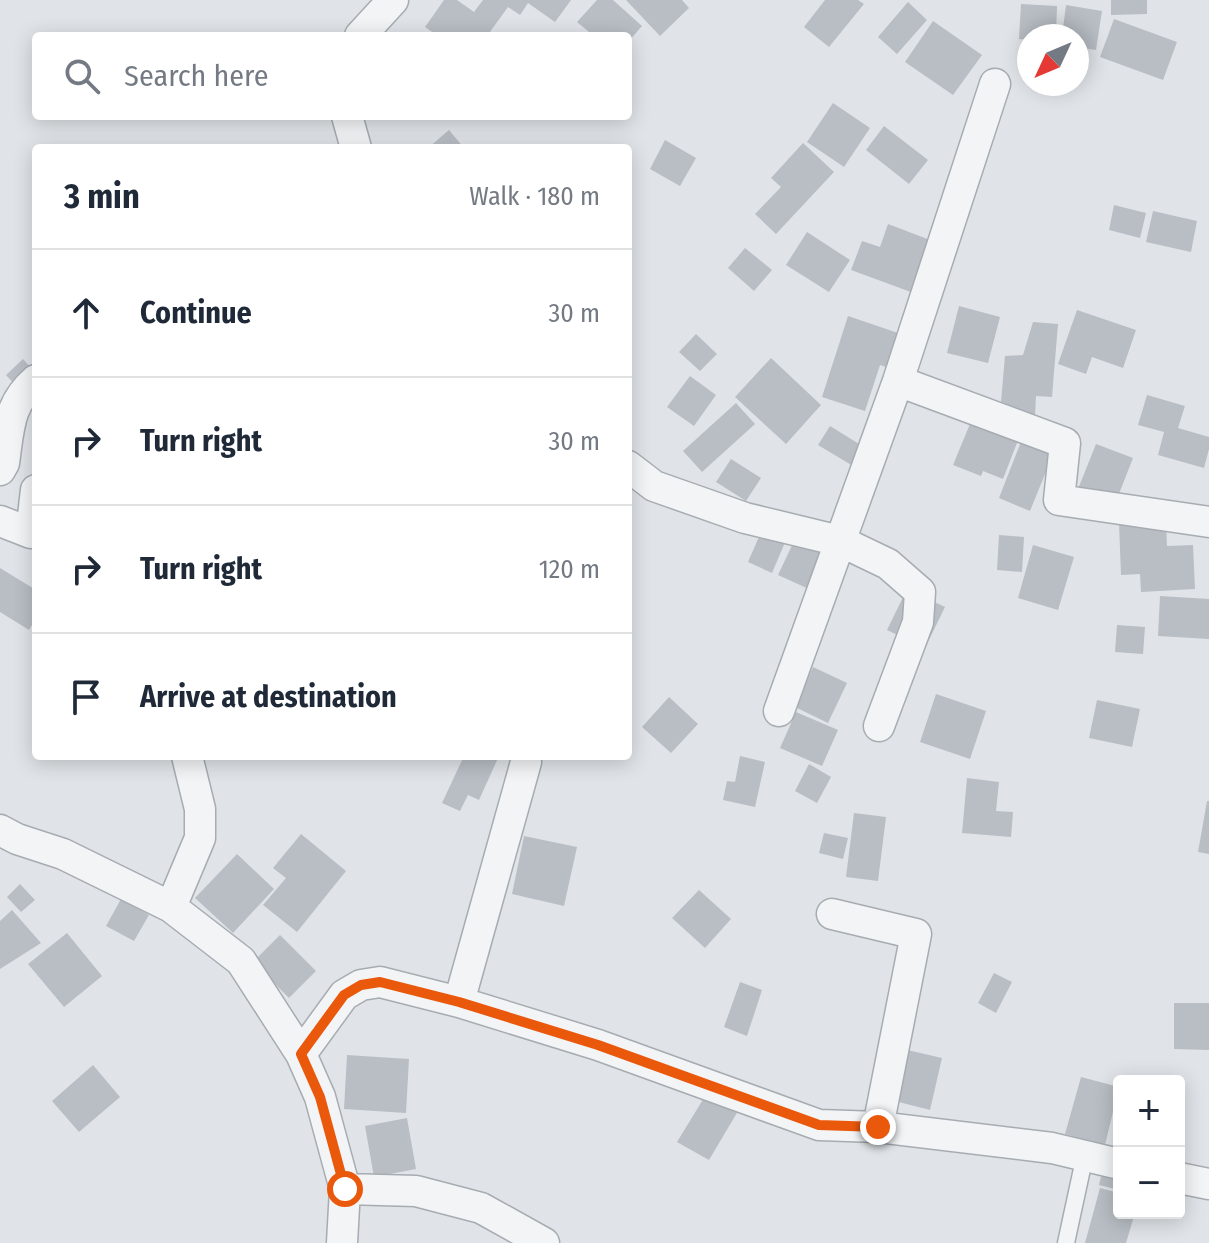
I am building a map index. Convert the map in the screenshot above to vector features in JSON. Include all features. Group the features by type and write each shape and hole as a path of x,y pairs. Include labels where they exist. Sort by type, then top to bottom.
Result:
{"street":[{"path":"364,32 393,0"},
{"path":"779,711 898,381 995,84"},
{"path":"348,120 355,144"},
{"path":"898,381 1065,443 1059,500 1209,522"},
{"path":"0,470 4,463 12,409 32,384"},
{"path":"632,469 654,486 745,518 840,541 888,564 920,592 918,622 879,726"},
{"path":"0,521 31,533 32,524"},
{"path":"171,907 200,838 200,809 188,760"},
{"path":"459,1002 526,762"},
{"path":"0,830 63,854 171,907 241,961 301,1054 320,1097 345,1189 342,1243"},
{"path":"832,914 916,934 878,1127"},
{"path":"301,1054 344,995 361,985 380,982 459,1002 598,1045 819,1125 878,1127 1052,1148 1113,1162"},
{"path":"1185,1179 1209,1184"},
{"path":"345,1189 416,1191 481,1208 544,1243"}],"lane":[{"path":"1066,1243 1085,1155"}],"building":[{"path":"444,0 457,0 474,12 483,0 571,0 555,22 528,3 520,15 508,7 490,32 432,32 425,27"},
{"path":"597,0 613,0 642,26 632,37 632,32 589,32 577,22"},
{"path":"626,0 682,0 689,8 660,36"},
{"path":"825,0 858,0 864,4 829,47 804,27"},
{"path":"1111,0 1147,0 1147,14 1111,15"},
{"path":"908,2 927,20 897,54 878,37"},
{"path":"1021,4 1057,6 1056,24 1020,24"},
{"path":"1066,5 1102,11 1096,50 1089,49 1089,24 1064,24"},
{"path":"1114,19 1177,42 1163,80 1100,57"},
{"path":"933,21 982,55 953,95 905,62"},
{"path":"833,103 870,128 844,167 807,142"},
{"path":"884,126 928,160 909,184 866,150"},
{"path":"449,130 461,144 433,144"},
{"path":"665,140 696,158 680,186 650,169"},
{"path":"803,143 834,172 776,234 755,214 781,187 771,178"},
{"path":"1114,205 1146,213 1140,238 1109,230"},
{"path":"1153,211 1197,221 1191,252 1146,242"},
{"path":"888,224 938,243 919,295 851,270 862,241 880,247"},
{"path":"807,232 850,260 829,292 786,265"},
{"path":"745,248 772,270 754,291 728,268"},
{"path":"959,306 1000,317 988,363 947,353"},
{"path":"1077,310 1136,330 1123,368 1092,357 1086,374 1058,364"},
{"path":"848,316 898,333 886,367 880,365 865,411 822,397"},
{"path":"1033,322 1058,324 1052,397 1036,396 1035,416 1000,413 1005,356 1023,355"},
{"path":"696,334 717,354 700,371 679,352"},
{"path":"771,358 821,405 786,444 735,397"},
{"path":"23,359 32,369 32,373 17,387 6,375"},
{"path":"690,376 716,395 694,426 667,407"},
{"path":"1147,395 1185,406 1178,428 1209,437 1204,468 1158,455 1164,432 1138,425"},
{"path":"736,403 755,424 702,472 683,451"},
{"path":"972,419 1019,438 1003,479 983,471 981,476 953,465"},
{"path":"830,426 864,447 853,466 818,445"},
{"path":"1024,434 1056,447 1030,511 999,498"},
{"path":"1096,444 1133,458 1113,509 1076,494"},
{"path":"731,459 761,478 746,501 716,482"},
{"path":"1166,521 1167,546 1193,545 1195,589 1141,592 1140,574 1121,575 1119,523"},
{"path":"765,523 789,533 772,573 748,562"},
{"path":"999,535 1024,537 1022,572 997,570"},
{"path":"795,539 829,554 811,590 778,575"},
{"path":"1033,545 1074,557 1058,610 1018,598"},
{"path":"0,568 32,588 32,625 29,630 0,612"},
{"path":"907,589 945,607 925,648 887,630"},
{"path":"1160,596 1209,599 1209,639 1158,636"},
{"path":"1117,625 1145,627 1143,654 1115,652"},
{"path":"813,667 847,683 828,723 795,707"},
{"path":"936,694 986,711 970,759 920,742"},
{"path":"669,697 698,724 671,753 642,727"},
{"path":"1097,700 1140,709 1132,747 1089,738"},
{"path":"796,712 838,730 822,766 780,748"},
{"path":"740,756 765,762 755,807 723,800 727,781 735,782"},
{"path":"462,760 497,760 479,800 468,795 460,811 442,803"},
{"path":"809,764 831,777 817,803 795,791"},
{"path":"967,778 999,782 996,811 1013,812 1011,837 962,833"},
{"path":"1209,801 1209,854 1198,852"},
{"path":"854,813 886,817 878,881 846,877"},
{"path":"824,833 848,838 843,859 819,853"},
{"path":"301,834 346,871 297,932 263,905 286,878 273,868"},
{"path":"524,836 577,847 564,906 512,894"},
{"path":"237,854 274,889 233,933 195,898"},
{"path":"20,884 35,900 21,912 7,897"},
{"path":"699,890 731,919 705,948 672,918"},
{"path":"121,899 149,915 134,941 106,926"},
{"path":"12,910 41,943 0,969 0,921"},
{"path":"67,933 102,976 64,1007 28,964"},
{"path":"280,935 316,971 289,998 253,962"},
{"path":"994,973 1012,982 996,1013 978,1003"},
{"path":"740,982 762,990 747,1036 724,1027"},
{"path":"1174,1003 1209,1003 1209,1050 1174,1049"},
{"path":"903,1049 942,1058 930,1110 891,1100"},
{"path":"347,1055 409,1059 406,1113 344,1109"},
{"path":"93,1065 120,1097 79,1132 52,1101"},
{"path":"1081,1077 1113,1085 1113,1112 1105,1145 1065,1134"},
{"path":"710,1088 741,1106 709,1160 677,1142"},
{"path":"407,1118 416,1169 374,1177 365,1126"},
{"path":"1103,1169 1113,1172 1113,1188 1099,1185"},
{"path":"1100,1188 1113,1191 1113,1219 1133,1219 1126,1243 1085,1243"}],"route":[{"path":"345,1189 320,1097 301,1054 344,995 361,985 380,982 459,1002 598,1045 819,1125 878,1127"}]}
